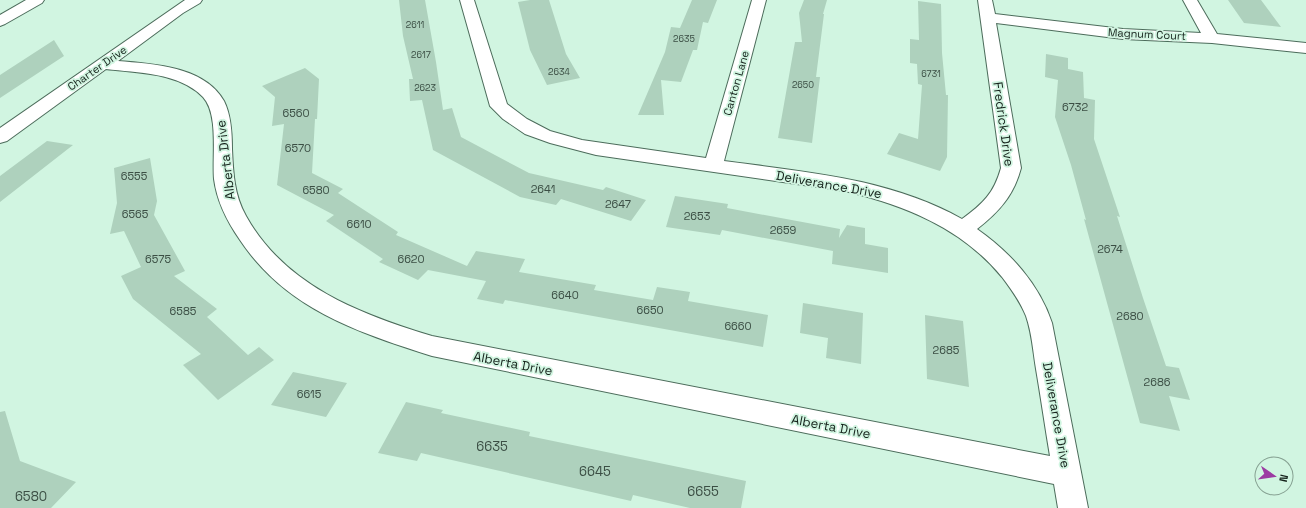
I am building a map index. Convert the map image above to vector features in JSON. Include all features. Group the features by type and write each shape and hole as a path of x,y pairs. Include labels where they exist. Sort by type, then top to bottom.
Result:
{"street":[{"path":"0,21 37,0"},
{"name":"Charter Drive","path":"0,137 178,10 195,0"},
{"name":"Deliverance Drive","path":"467,0 499,106 510,118 527,128 546,137 568,144 845,184 871,190 934,212 963,228 989,249 1007,267 1035,309 1043,336 1073,508"},
{"name":"Canton Lane","path":"713,166 759,0"},
{"name":"Fredrick Drive","path":"963,228 986,212 1000,197 1008,181 1011,168 985,0"},
{"path":"1190,0 1212,38"},
{"name":"Magnum Court","path":"988,18 1123,34 1212,38 1306,48"},
{"name":"Alberta Drive","path":"104,64 175,75 189,79 201,86 211,95 218,107 221,122 226,193 231,210 260,255 277,272 303,291 334,311 361,323 432,346 1067,473"}],"building":[{"path":"399,0 425,0 443,110 452,108 461,137 529,173 603,190 606,187 646,200 631,221 561,199 556,205 520,197 433,150 422,100 410,101 409,79 413,79 403,36"},
{"path":"530,0 549,0 566,54 580,78 547,85 530,50 518,2"},
{"path":"692,0 717,0 708,23 703,22 697,50 693,50 681,82 661,80 664,115 638,115 665,52 671,27 680,28"},
{"path":"804,0 827,0 823,14 816,77 820,77 812,143 778,138 795,42 802,42 799,13"},
{"path":"1228,0 1261,0 1281,27 1244,23"},
{"path":"918,1 941,4 942,53 946,95 948,95 947,157 940,171 887,154 899,133 918,139 922,85 918,84 917,64 910,63 910,39 919,40"},
{"path":"54,40 64,56 0,98 0,75"},
{"path":"1046,54 1068,58 1068,69 1083,72 1084,98 1095,100 1094,139 1120,217 1117,216 1166,366 1179,368 1190,400 1169,396 1180,431 1140,423 1084,219 1086,220 1071,165 1055,117 1058,80 1045,77"},
{"path":"305,68 319,79 312,173 343,189 338,193 398,232 396,235 467,266 476,251 525,259 519,272 596,285 594,290 653,300 657,287 690,292 688,301 768,315 763,347 505,300 503,304 477,299 486,281 428,270 418,280 379,262 383,259 326,221 334,215 277,185 284,124 272,126 275,97 262,86"},
{"path":"47,141 73,145 0,202 0,176"},
{"path":"150,158 157,201 154,215 185,271 174,276 217,309 207,317 248,355 259,347 274,360 218,400 183,365 201,354 133,299 121,276 141,267 124,231 110,234 117,203 114,168"},
{"path":"675,196 728,204 727,208 840,229 839,238 847,225 865,228 865,244 888,248 888,273 832,264 833,251 722,230 720,235 666,227"},
{"path":"803,303 863,313 861,364 826,358 828,338 800,333"},
{"path":"925,315 963,321 969,387 927,379"},
{"path":"293,372 347,383 326,417 271,405"},
{"path":"406,402 443,410 441,413 530,432 529,436 746,481 741,508 690,508 633,495 631,501 421,453 417,461 378,453"},
{"path":"5,411 20,461 76,482 51,508 0,508 0,412"}]}
